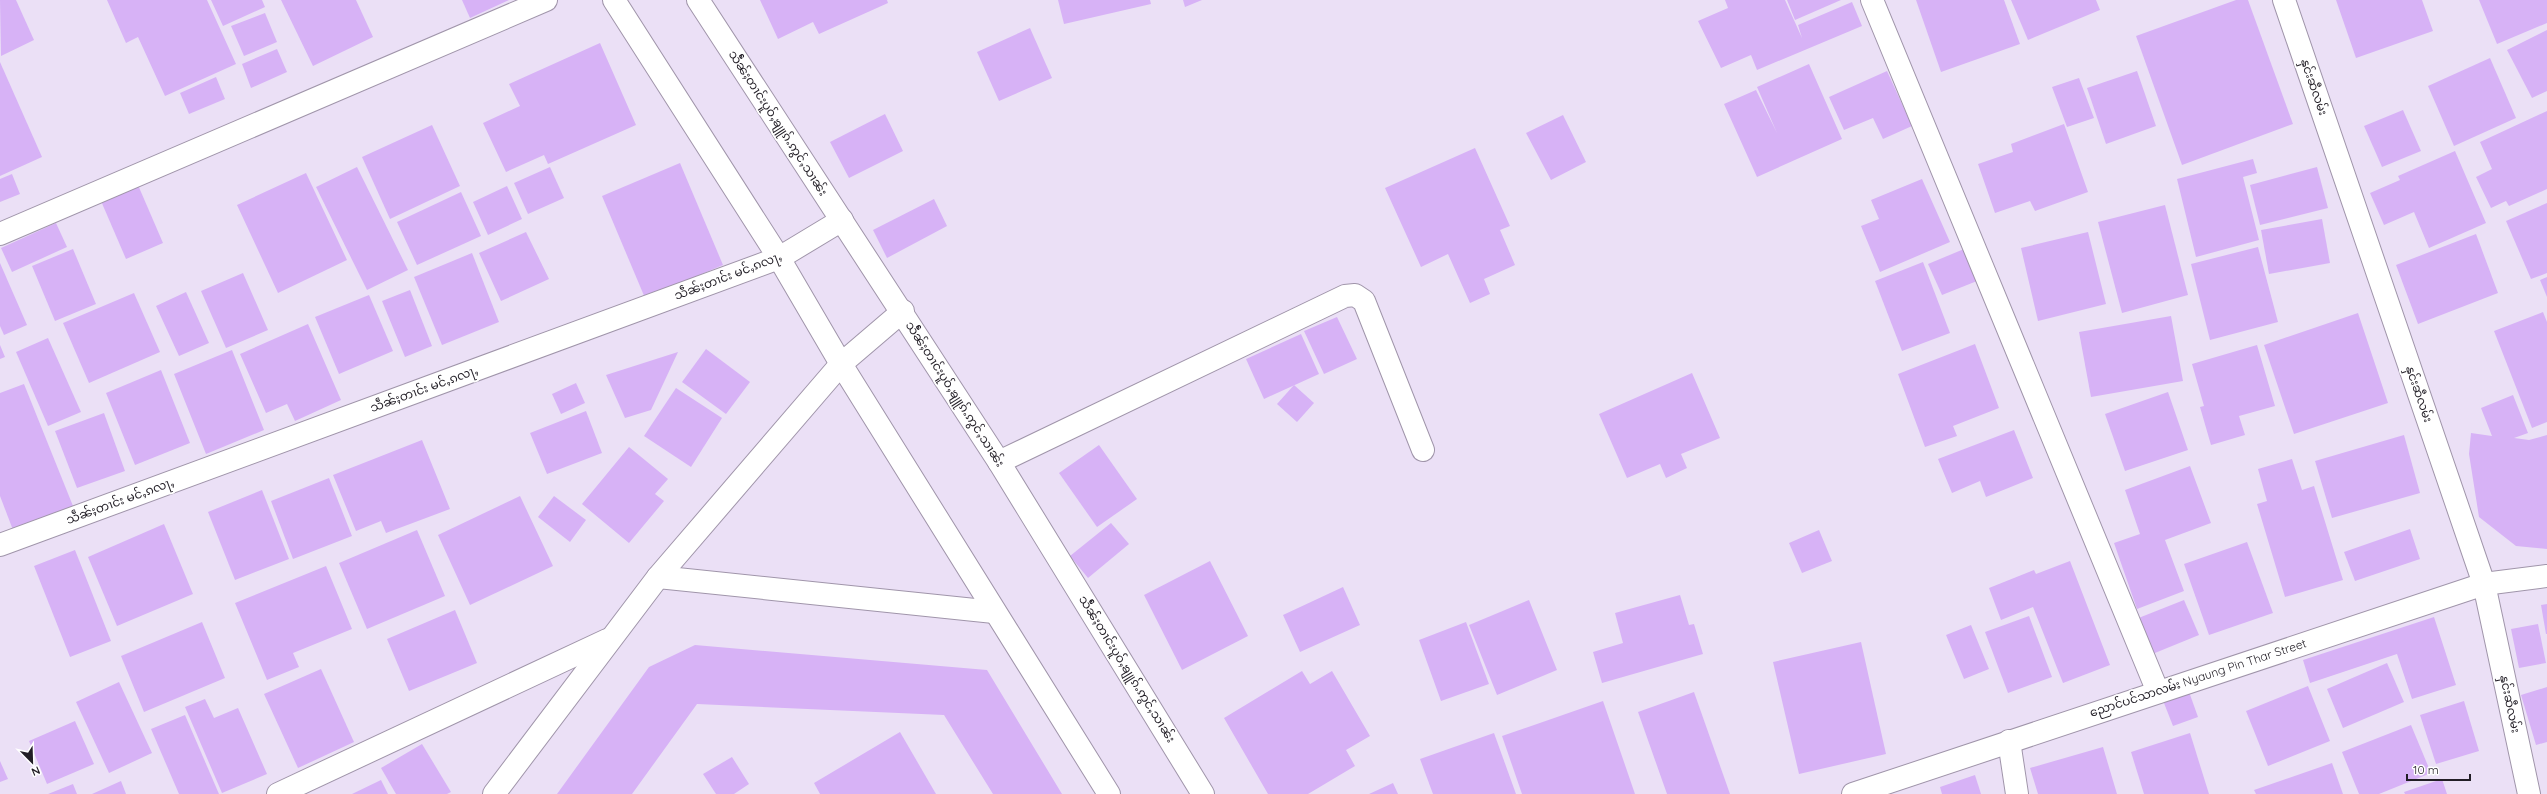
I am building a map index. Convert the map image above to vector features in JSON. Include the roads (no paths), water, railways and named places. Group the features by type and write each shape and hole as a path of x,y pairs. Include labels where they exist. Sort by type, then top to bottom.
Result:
{"main road":[{"path":"0,234 546,0"},
{"path":"614,0 779,258 840,364 1109,794"},
{"name":"သဵႅၼ်ႈတၢင်းပူဝ်ႇၶျူၵ်ႉဢွင်ႇသၢၼ်း","path":"698,0 903,311 999,462 1203,794"},
{"path":"1872,0 2158,692"},
{"name":"နှင်းဆီလမ်း","path":"2284,0 2484,584 2529,794"},
{"name":"သဵၼ်ႈတၢင်း မင်ႇၵလႃႇ","path":"0,545 779,258 842,220"},
{"path":"999,462 1345,296 1355,295 1364,301 1423,450"},
{"path":"494,794 658,577 840,364 903,311"},
{"name":"ညောင်ပင်သာလမ်း Nyaung Pin Thar Street","path":"1853,794 2484,584 2547,576"},
{"path":"658,577 994,612"},
{"path":"278,794 610,639"},
{"path":"2009,741 2017,794"}]}
